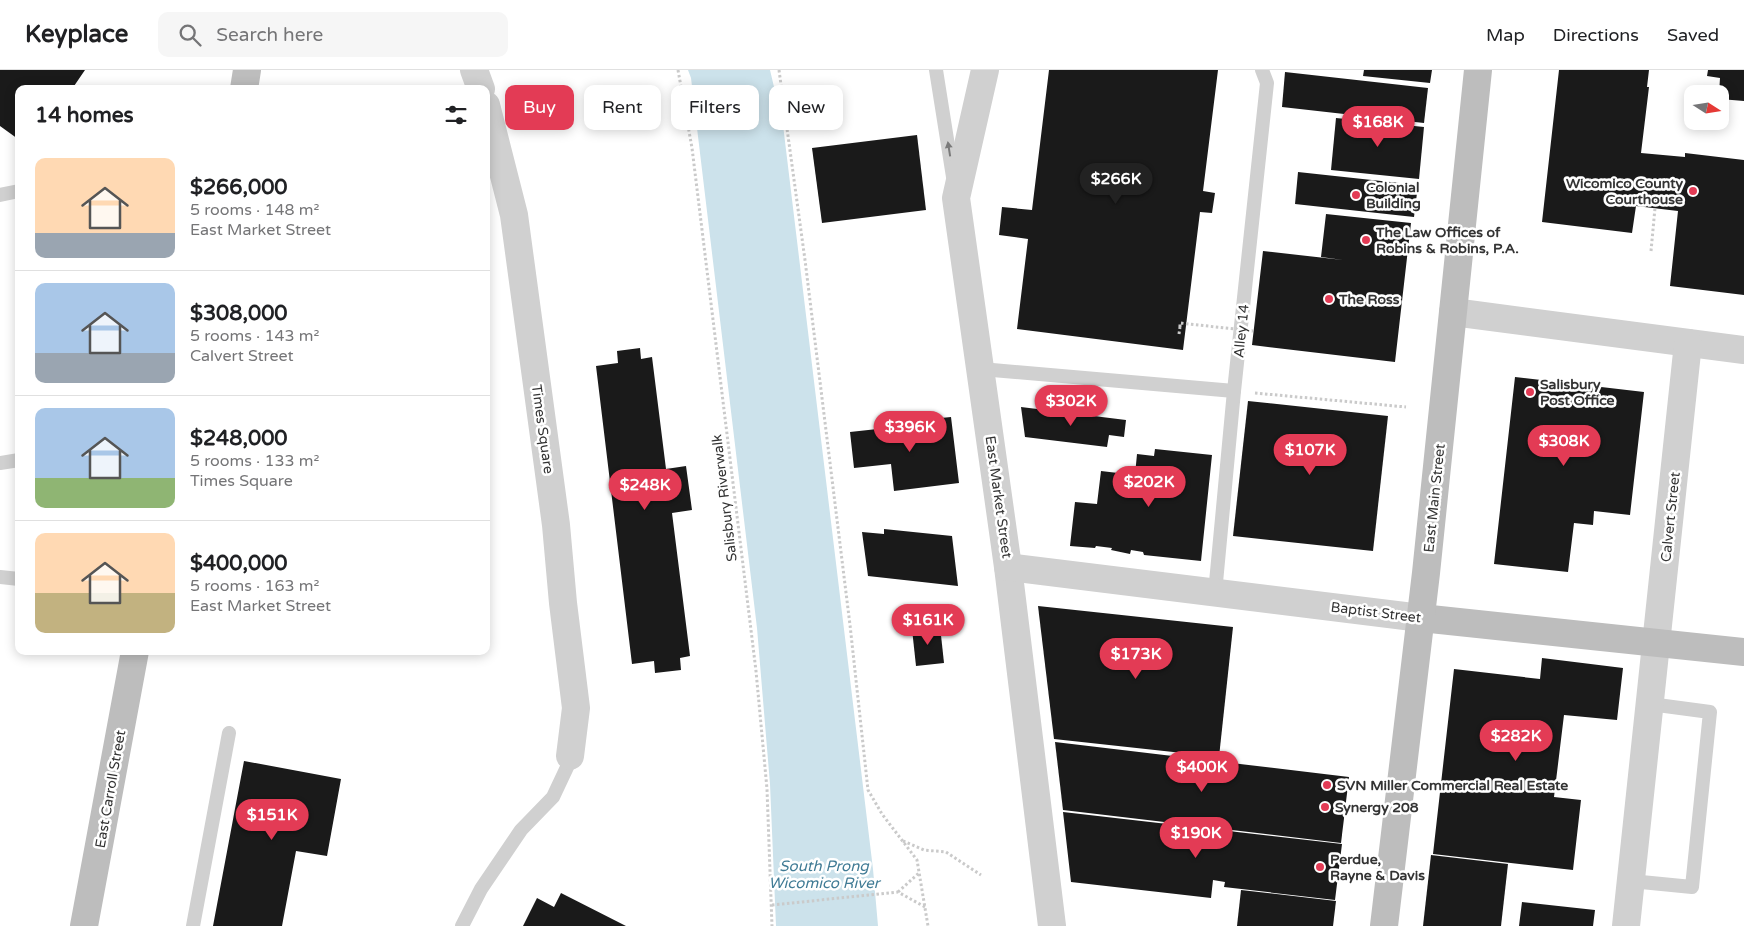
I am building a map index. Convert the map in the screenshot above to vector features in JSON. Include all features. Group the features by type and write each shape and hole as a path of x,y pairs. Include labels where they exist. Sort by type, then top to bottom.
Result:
{"street":[{"path":"245,85 247,70"},
{"path":"474,70 479,85"},
{"path":"956,198 985,70"},
{"name":"East Main Street","path":"1384,926 1421,618 1478,70"},
{"name":"Times Square","path":"490,121 514,215 556,525 563,603 576,708 570,756"},
{"name":"East Market Street","path":"956,198 1008,567 1052,926"},
{"path":"1453,312 1744,350"},
{"name":"Calvert Street","path":"1626,926 1688,343"},
{"name":"Baptist Street","path":"1008,567 1421,618 1744,652"},
{"name":"East Carroll Street","path":"84,926 134,655"}],"lane":[{"name":"East Market Street","path":"936,70 956,198"},
{"name":"Alley 14","path":"1215,592 1267,83 1262,70"},
{"path":"0,195 15,192"},
{"path":"980,369 1234,392"},
{"path":"0,463 15,461"},
{"path":"0,577 15,579"},
{"path":"1630,881 1692,887 1710,712 1650,704"},
{"path":"193,926 229,733"},
{"path":"462,926 481,889 521,830 553,797 569,763 570,756"}],"path":[{"name":"Salisbury Riverwalk","path":"678,70 692,148 756,671 767,789 772,926"},
{"path":"778,70 781,78 805,260 850,625 868,790 882,814 917,860 928,926"},
{"path":"1651,251 1655,208"},
{"path":"1179,334 1180,323 1253,331"},
{"path":"1234,392 1406,407"},
{"path":"903,841 924,850 946,852 981,875"},
{"path":"898,892 920,872"},
{"path":"772,905 898,892 925,907"}],"water":[{"name":"South Prong Wicomico River","path":"688,70 770,70 774,85 769,85 769,130 784,130 873,869 878,926 776,926 770,784 757,628 697,130 759,130 759,85 692,85"}],"building":[{"path":"0,70 85,70 75,85 15,85 15,137 0,126"},
{"path":"1049,70 1218,70 1203,191 1215,193 1212,213 1200,212 1183,350 1017,329 1028,239 999,235 1002,207 1032,210"},
{"path":"1364,70 1432,70 1430,83 1363,76"},
{"path":"1559,70 1649,70 1647,87 1649,87 1641,153 1685,157 1685,153 1744,160 1744,295 1670,286 1678,211 1636,206 1632,233 1542,222"},
{"path":"1708,70 1744,70 1744,101 1729,100 1729,85 1720,85 1720,78 1707,76"},
{"path":"1285,72 1428,88 1424,123 1282,107"},
{"path":"1336,118 1424,127 1419,179 1331,170"},
{"path":"917,135 926,210 822,223 812,148"},
{"name":"Colonial Building","path":"1298,172 1418,185 1414,217 1295,204"},
{"name":"The Ross","path":"1326,214 1411,223 1395,362 1252,345 1263,251 1343,260 1321,257"},
{"path":"640,348 641,359 652,357 666,469 686,466 692,510 672,513 690,656 680,658 681,670 655,673 654,661 632,664 596,366 618,363 617,351"},
{"path":"1515,377 1644,392 1630,515 1594,511 1593,525 1574,523 1568,572 1494,564"},
{"path":"1248,401 1388,416 1373,551 1233,536"},
{"path":"1021,407 1126,420 1124,437 1109,435 1107,447 1025,437"},
{"path":"951,417 959,483 894,491 891,464 854,468 850,432 932,423 931,419"},
{"path":"1155,449 1212,455 1201,561 1144,555 1143,552 1131,550 1130,554 1111,550 1112,548 1070,546 1075,502 1097,504 1101,471 1135,475 1137,454 1154,456"},
{"path":"884,529 952,536 958,586 868,576 862,532 884,534"},
{"path":"1038,606 1233,627 1219,757 1054,739"},
{"path":"940,626 944,663 916,666 912,629"},
{"path":"1542,658 1623,668 1617,720 1564,715 1554,797 1581,800 1573,870 1433,854 1454,669 1540,679"},
{"path":"1055,742 1349,777 1341,843 1063,810"},
{"path":"244,761 341,779 327,856 296,851 282,926 213,926"},
{"path":"1063,812 1342,844 1335,900 1224,887 1225,882 1213,880 1211,898 1071,882"},
{"path":"1431,855 1508,864 1501,926 1423,926"},
{"path":"1241,890 1336,901 1333,926 1237,926"},
{"path":"561,893 626,926 523,926 537,898 554,907"},
{"path":"1522,902 1595,910 1593,926 1519,926"}],"place":[{"name":"Wicomico County Courthouse","path":"1693,191"},
{"name":"Colonial Building","path":"1356,195"},
{"name":"The Law Offices of Robins & Robins, P.A.","path":"1366,240"},
{"name":"The Ross","path":"1329,299"},
{"name":"Salisbury Post Office","path":"1530,392"},
{"name":"SVN Miller Commercial Real Estate","path":"1327,785"},
{"name":"Synergy 208","path":"1325,807"},
{"name":"Perdue, Rayne & Davis","path":"1320,867"}]}
